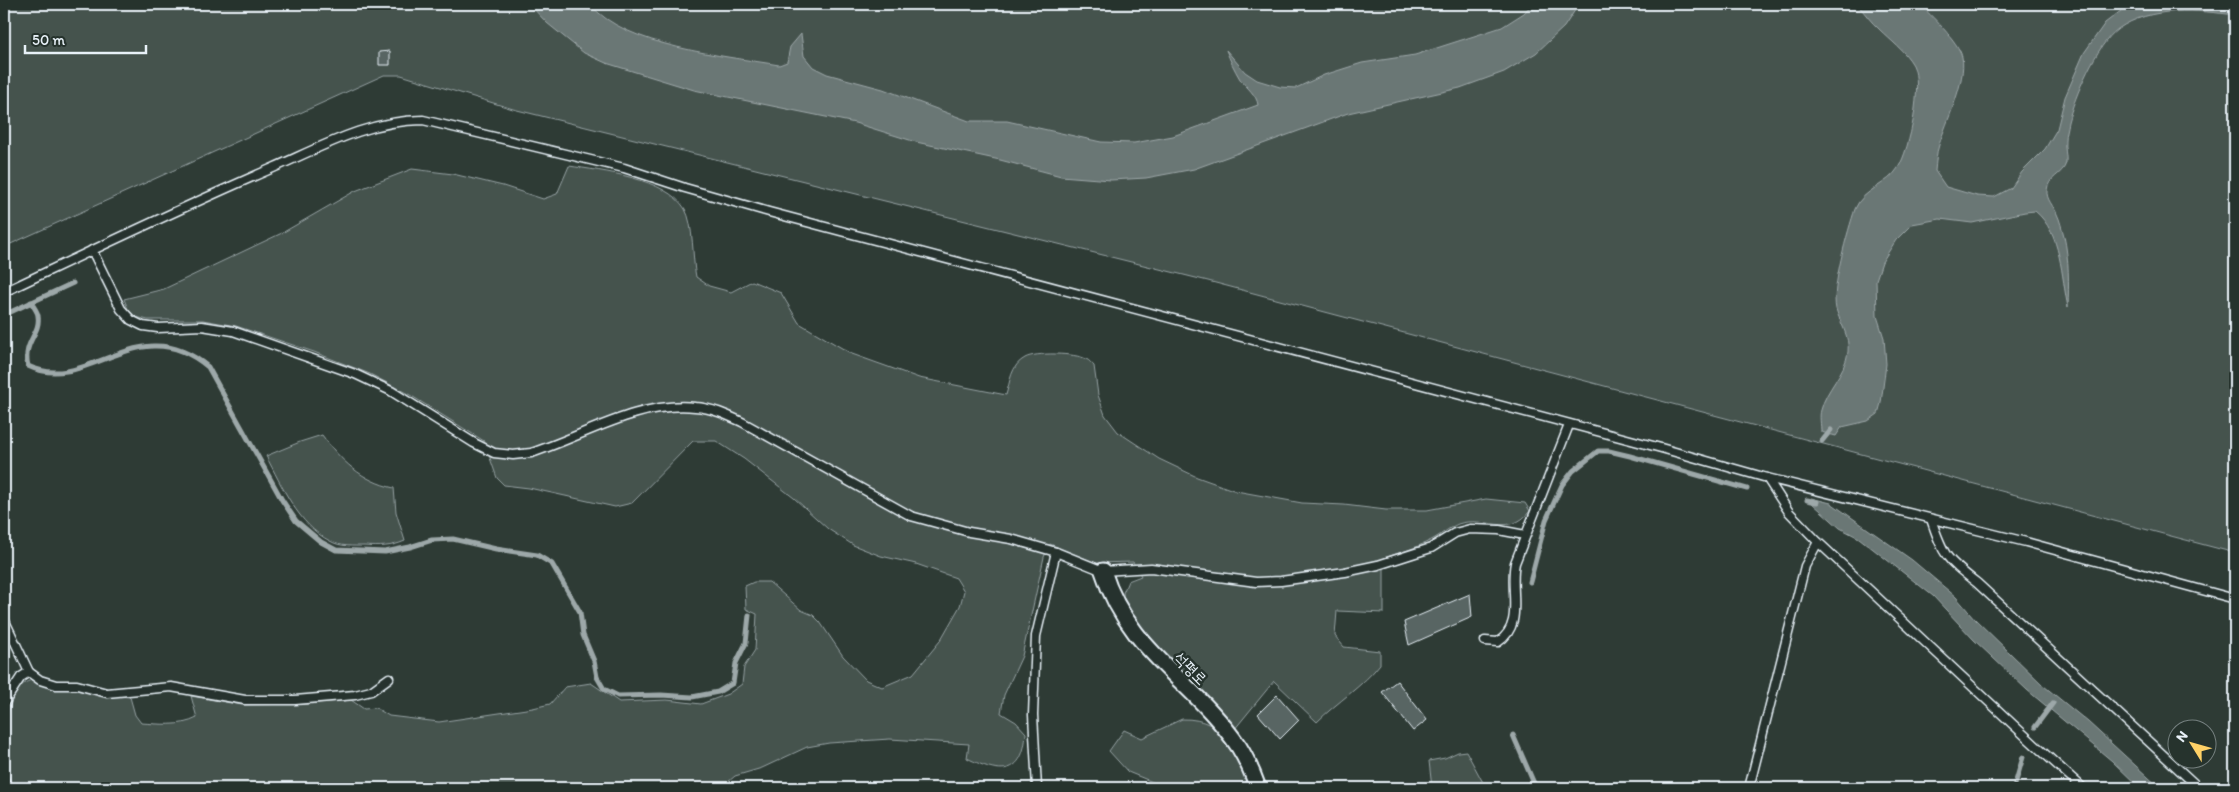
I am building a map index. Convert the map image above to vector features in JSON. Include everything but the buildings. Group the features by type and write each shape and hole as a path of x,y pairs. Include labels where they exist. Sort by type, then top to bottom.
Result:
{"street":[{"name":"석평로","path":"1103,571 1109,591 1121,615 1158,660 1226,730 1249,765 1258,788"}],"lane":[{"path":"4,292 221,190 352,134 378,125 401,120 423,120 624,168 769,212 1568,425 1661,448 1767,478 2026,542 2235,599"},
{"path":"92,250 121,309 131,320 143,326 158,328 202,326 233,331 319,360 390,390 474,443 494,453 532,453 645,411 695,407 721,412 911,516 951,528 1011,539 1056,552 1103,571 1151,568 1248,581 1281,581 1345,572 1378,565 1431,548 1455,533 1470,529 1499,530 1525,535"},
{"path":"1485,641 1498,642 1507,636 1513,623 1515,600 1512,575 1525,535 1568,425"},
{"path":"1767,478 1789,512 1818,542 2035,746 2083,788"},
{"path":"1931,519 1945,556 1978,583 2199,788"},
{"path":"1749,788 1805,566 1818,542"},
{"path":"1037,788 1033,715 1036,636 1056,552"},
{"path":"4,619 29,672 40,680 56,685 77,685 107,693 171,687 245,700 295,700 355,695 371,691 389,678"},
{"path":"4,703 21,677 29,672"},
{"path":"4,780 6,788"}],"shaded area":[{"path":"4,4 2235,4 2235,553 1208,281 513,109 401,75 384,75 4,247"},
{"path":"529,4 590,4 606,19 651,40 705,53 779,65 787,62 790,47 801,34 804,56 813,67 827,74 883,89 969,121 1007,121 1101,142 1134,143 1173,136 1258,105 1253,94 1240,79 1226,50 1245,72 1257,80 1280,87 1296,88 1324,75 1362,63 1415,55 1502,27 1524,13 1532,4 1579,4 1564,27 1536,53 1504,72 1460,88 1348,113 1194,169 1146,178 1111,180 1061,176 1000,160 916,142 855,123 694,90 606,63 584,53 547,23"},
{"path":"1857,4 1919,4 1956,44 1962,57 1963,66 1959,89 1938,148 1935,171 1946,187 1977,196 1994,197 2011,188 2022,172 2045,149 2057,129 2065,97 2084,53 2105,23 2126,7 2134,4 2235,4 2235,15 2190,11 2145,16 2118,29 2094,59 2081,85 2068,122 2065,136 2066,163 2050,182 2047,190 2049,200 2059,219 2066,245 2068,307 2062,269 2051,231 2035,211 1972,223 1940,219 1912,224 1896,240 1882,262 1876,280 1877,316 1884,338 1886,364 1878,414 1868,421 1842,427 1836,436 1821,432 1820,415 1823,402 1843,367 1848,352 1848,341 1836,309 1835,300 1841,259 1855,209 1859,202 1869,192 1894,174 1902,159 1911,132 1917,87 1916,74 1910,60"},
{"path":"569,166 632,178 664,190 676,198 688,216 696,277 709,286 731,292 752,281 781,293 799,323 852,354 919,378 1006,395 1014,369 1025,358 1046,354 1065,354 1081,357 1088,360 1094,366 1098,395 1105,415 1118,432 1159,459 1197,477 1236,491 1302,503 1386,510 1427,510 1486,499 1525,503 1530,511 1522,519 1505,525 1478,522 1458,524 1423,544 1384,558 1384,613 1337,611 1335,636 1344,647 1380,651 1380,664 1366,680 1317,722 1274,681 1234,730 1141,631 1125,608 1123,593 1128,581 1141,576 1133,562 1097,563 1050,544 1044,557 1022,656 1004,695 1001,713 1016,722 1026,733 1020,757 1015,764 1008,768 990,767 967,758 969,744 890,739 829,743 807,747 762,768 735,776 728,782 728,788 12,788 5,751 8,713 19,689 23,684 32,680 50,687 130,697 135,715 141,723 162,724 184,723 197,718 191,696 242,705 306,704 351,700 364,709 376,708 389,716 439,722 550,704 565,687 591,683 619,702 667,700 701,704 728,694 742,684 744,667 755,650 757,614 746,609 745,586 754,582 769,582 801,610 813,615 820,622 843,656 866,680 882,687 913,674 940,641 960,606 964,591 956,578 916,564 881,556 853,545 828,529 794,498 744,459 716,441 693,441 632,503 615,507 529,488 504,485 497,478 484,441 410,395 370,374 314,352 236,326 203,320 148,320 136,317 128,309 124,299 164,289 282,233 355,191 412,169 453,174 503,186 543,199 557,194"},
{"path":"322,435 353,469 382,485 394,488 396,512 405,541 380,546 338,544 319,534 300,515 285,492 266,456"},
{"path":"1811,498 1831,503 1912,560 1956,597 1975,619 2044,686 2088,722 2160,788 2140,788 2112,761 2027,690 1974,640 1933,596 1859,538 1840,528 1812,503"},
{"path":"1182,719 1197,720 1220,731 1235,751 1253,788 1161,788 1155,783 1128,772 1109,751 1124,730 1142,738"},
{"path":"1466,751 1486,788 1432,788 1429,761"}],"waterway":[{"path":"4,315 73,283"},
{"path":"31,302 37,313 38,322 27,351 28,366 50,372 72,370 136,348 159,346 183,351 208,367 282,500 296,521 321,542 336,550 385,552 432,540 453,539 496,549 537,555 552,564 580,612 583,635 594,661 597,677 604,689 618,696 661,695 692,697 718,692 733,683 736,663 746,643 749,615"},
{"path":"1822,441 1831,430"},
{"path":"1530,582 1546,520 1562,485 1573,471 1598,451 1609,451 1630,456 1747,489"},
{"path":"1807,500 1817,502"},
{"path":"2035,727 2053,703"},
{"path":"1513,735 1536,788"},
{"path":"2014,788 2023,757"}]}
